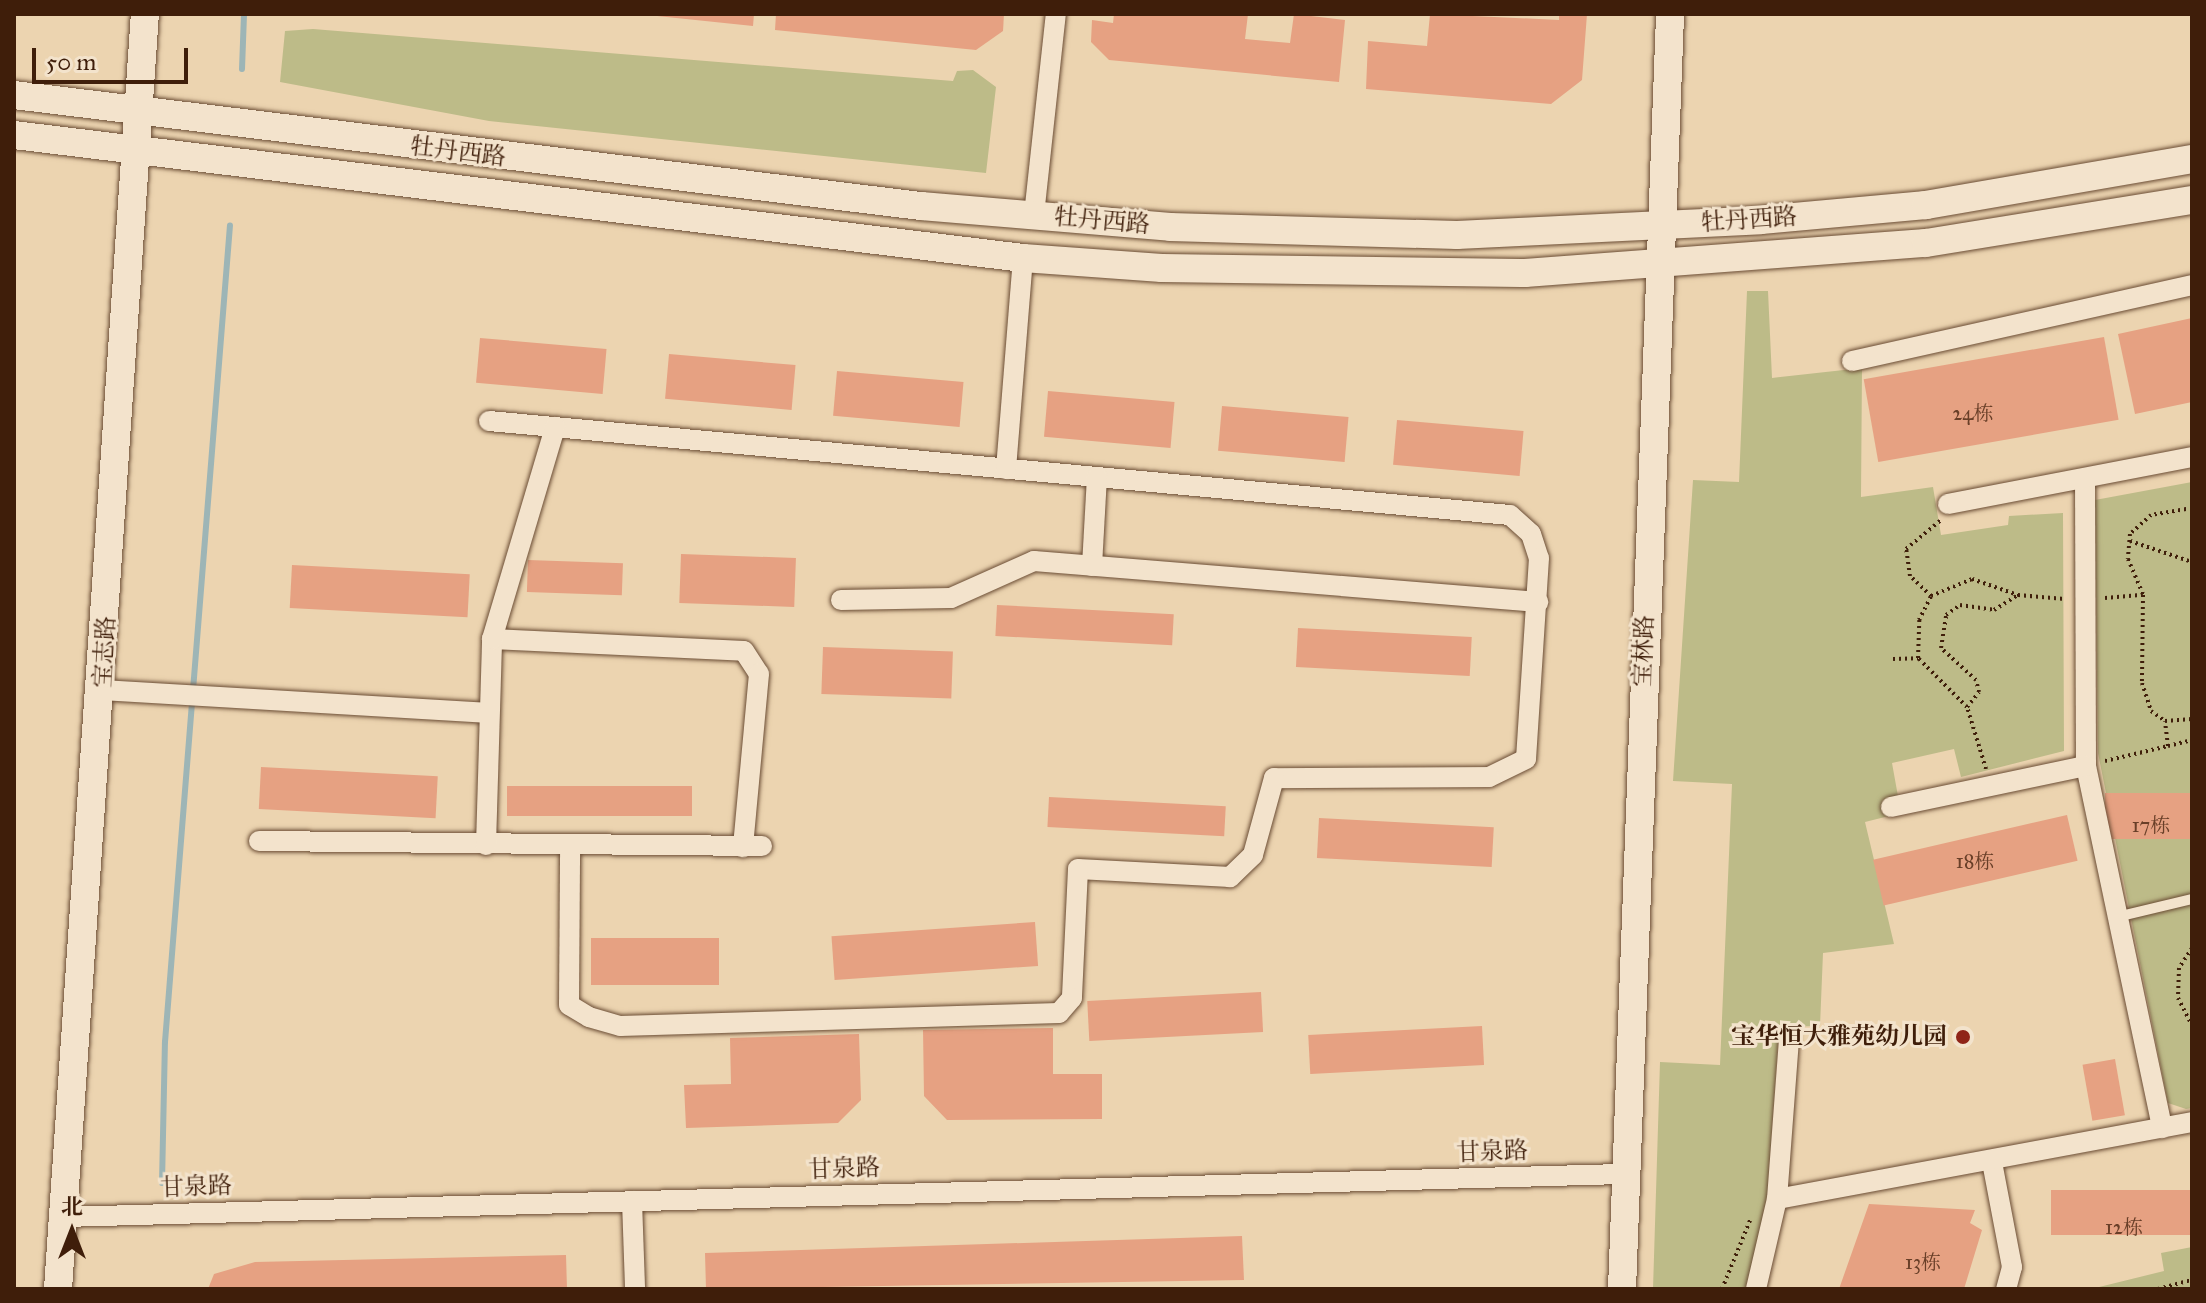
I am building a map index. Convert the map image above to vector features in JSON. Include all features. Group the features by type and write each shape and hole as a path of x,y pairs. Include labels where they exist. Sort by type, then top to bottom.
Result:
{"street":[{"name":"宝志路","path":"58,1289 103,690 136,110 145,14"},
{"path":"1034,215 1056,14"},
{"name":"宝林路","path":"1622,1289 1657,263 1670,14"},
{"name":"牡丹西路","path":"14,95 1034,215 1457,235 1659,226 1926,205 2192,159"},
{"name":"牡丹西路","path":"14,135 1023,258 1378,274 1657,263 1926,243 2192,200"},
{"path":"1006,469 1023,258"},
{"path":"1852,361 2192,285"},
{"path":"489,421 1510,515 1531,534 1539,558 1526,759 1489,777 1274,778 1253,855 1230,877 1078,869 1072,998 1059,1013 620,1026 589,1017 569,1005 570,847"},
{"path":"486,845 492,639 555,427"},
{"path":"1948,504 2192,457"},
{"path":"1092,566 1097,477"},
{"path":"2085,480 2086,766 2162,1128"},
{"path":"841,600 951,598 1034,561 1538,602"},
{"path":"259,841 570,847 752,846 759,674 744,651 492,639"},
{"path":"103,690 488,713"},
{"path":"1891,807 2086,766"},
{"path":"1756,1289 1777,1199 1789,1038"},
{"path":"1777,1199 1992,1162 2192,1122"},
{"path":"1992,1162 2011,1265 2006,1289"},
{"name":"甘泉路","path":"63,1217 1626,1174"},
{"path":"632,1201 635,1289"}],"lane":[{"path":"2117,917 2192,899"},
{"path":"2011,1265 2021,1289"}],"path":[{"path":"1931,596 1910,576 1906,549 1938,527 1948,504"},
{"path":"2192,508 2151,515 2130,541 2128,559 2143,595 2142,683 2151,711 2165,721 2192,719"},
{"path":"2130,541 2192,562"},
{"path":"1990,786 1967,707 1918,658 1919,620 1931,596 1972,579 2018,595 2085,599 2143,595"},
{"path":"1967,707 1979,692 1976,680 1941,648 1946,615 1960,605 1994,610 2018,595"},
{"path":"1893,659 1918,658"},
{"path":"2165,721 2168,746"},
{"path":"2086,766 2192,740"},
{"path":"2192,948 2179,968 2178,998 2192,1026"},
{"path":"1722,1289 1745,1226 1777,1199"},
{"path":"2158,1289 2192,1280"}],"shaded area":[{"path":"313,29 953,81 957,71 973,70 996,87 986,173 489,121 280,82 285,31"},
{"path":"1747,291 1768,291 1772,378 1862,368 1861,497 1933,487 1941,535 2008,525 2009,516 2063,513 2064,751 1961,777 1954,749 1892,763 1901,813 1865,822 1894,944 1823,953 1820,1026 1779,1027 1766,1219 1745,1289 1653,1289 1660,1062 1720,1065 1732,784 1673,781 1693,480 1739,482"},
{"path":"2192,482 2192,1108 2186,1109 2168,1103 2098,753 2095,500"},
{"path":"2192,1247 2192,1289 2091,1289 2164,1271 2161,1253"}],"building":[{"path":"638,14 754,14 753,26"},
{"path":"776,14 1004,14 1003,31 976,50 775,30"},
{"path":"1114,14 1248,14 1245,39 1290,43 1294,14 1345,20 1339,82 1109,60 1091,42 1092,20 1113,23"},
{"path":"1430,14 1559,20 1559,14 1587,14 1582,80 1551,104 1366,89 1368,41 1427,46"},
{"path":"2192,318 2192,402 2135,414 2118,334"},
{"path":"2104,337 2119,420 1878,462 1864,379"},
{"path":"480,338 607,349 603,394 476,383"},
{"path":"669,354 796,365 792,410 665,399"},
{"path":"837,371 964,382 960,427 833,416"},
{"path":"1048,391 1175,402 1171,448 1044,437"},
{"path":"1222,406 1349,417 1345,462 1218,451"},
{"path":"1397,420 1524,431 1520,476 1393,465"},
{"path":"681,554 796,558 794,607 679,603"},
{"path":"528,560 623,563 622,595 527,592"},
{"path":"292,565 470,574 468,617 290,608"},
{"path":"997,605 1174,614 1172,645 995,636"},
{"path":"1298,628 1472,637 1470,676 1296,667"},
{"path":"823,647 953,652 951,699 821,694"},
{"path":"261,767 438,776 436,818 259,809"},
{"path":"507,786 692,786 692,816 507,816"},
{"path":"2105,793 2192,793 2192,839 2105,839"},
{"path":"1049,797 1226,806 1224,836 1047,827"},
{"path":"2067,815 2078,861 1884,906 1873,860"},
{"path":"1319,818 1494,827 1492,867 1317,858"},
{"path":"1035,922 1038,966 835,980 831,936"},
{"path":"591,938 719,938 719,985 591,985"},
{"path":"1261,992 1263,1032 1089,1041 1087,1001"},
{"path":"1482,1026 1484,1065 1310,1074 1308,1035"},
{"path":"1053,1028 1053,1074 1102,1074 1102,1119 947,1120 924,1096 923,1030"},
{"path":"859,1034 861,1100 838,1123 686,1128 684,1085 731,1084 730,1038"},
{"path":"2115,1059 2125,1115 2092,1121 2083,1065"},
{"path":"2051,1190 2192,1190 2192,1235 2051,1235"},
{"path":"1869,1204 1975,1210 1970,1223 1982,1230 1964,1289 1839,1289"},
{"path":"1242,1236 1244,1280 706,1289 705,1253"},
{"path":"566,1255 567,1289 208,1289 214,1274 255,1262"}],"waterway":[{"path":"242,69 244,14"},
{"path":"162,1183 165,1042 230,226"}],"place":[{"name":"宝华恒大雅苑幼儿园","path":"1963,1037"}]}
